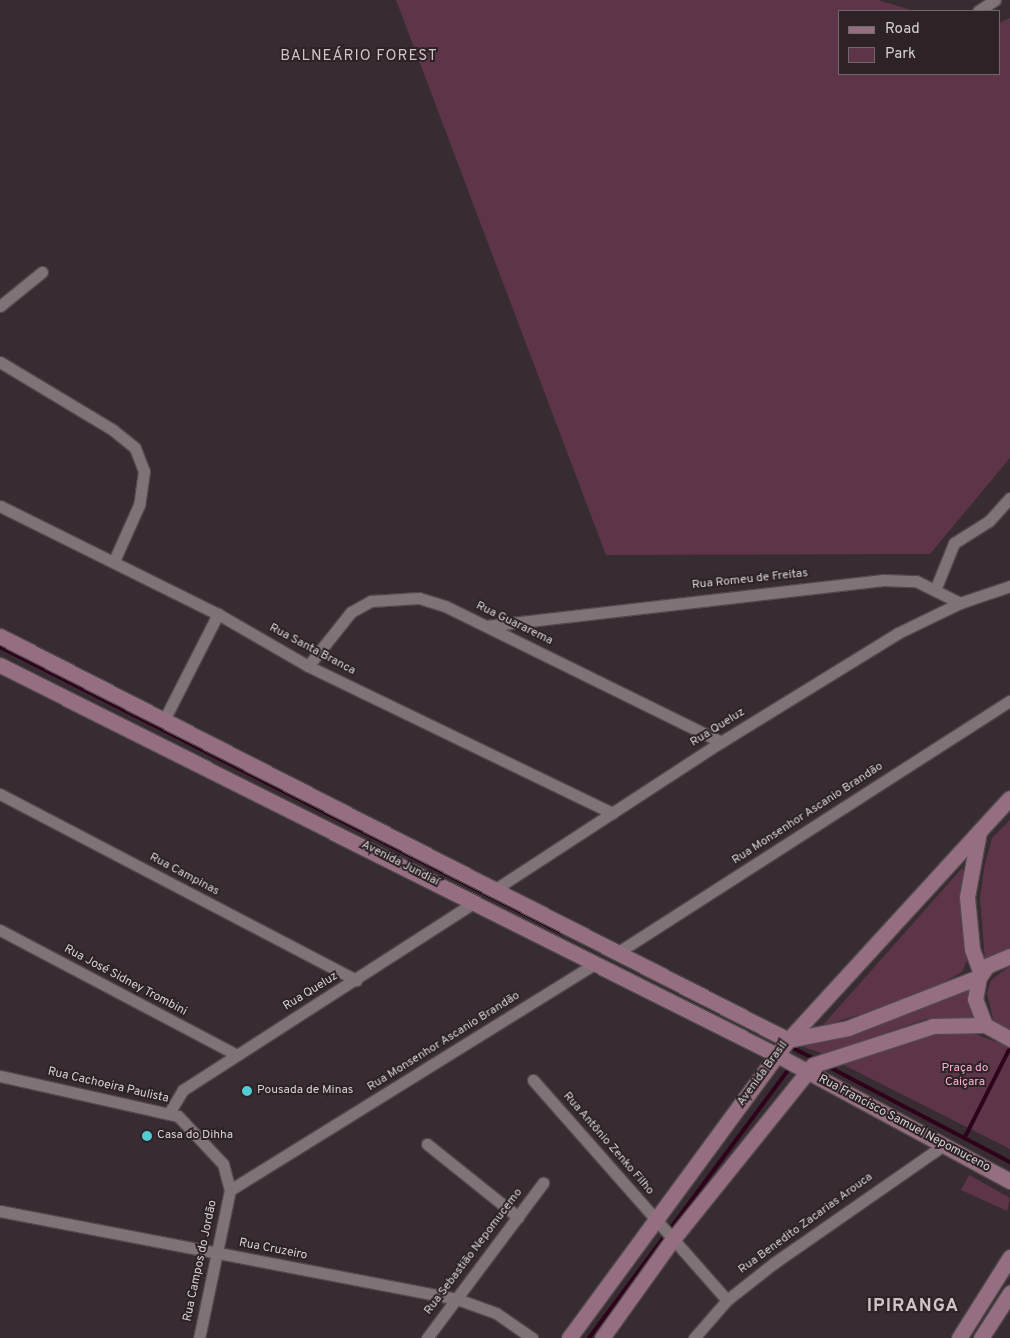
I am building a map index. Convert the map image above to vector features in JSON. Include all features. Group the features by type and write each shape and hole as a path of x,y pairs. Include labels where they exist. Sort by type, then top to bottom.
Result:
{"main road":[{"name":"Avenida Jundiaí","path":"0,636 620,950 783,1050 807,1067"},
{"name":"Avenida Jundiaí","path":"0,665 596,963 783,1050"},
{"name":"Avenida Brasil","path":"602,1338 665,1230 783,1050 980,828 1010,798"},
{"path":"980,828 967,898 972,949 980,976 975,999 985,1025"},
{"path":"783,1050 848,1028 980,976 1010,956"},
{"path":"807,1067 834,1056 933,1026 985,1025 1010,1039"},
{"name":"Avenida Brasil","path":"569,1338 807,1067"},
{"name":"Rua Francisco Samuel Nepomuceno","path":"807,1067 1010,1181"},
{"path":"959,1338 1010,1257"},
{"path":"981,1338 1010,1293"}],"street":[{"path":"980,10 995,0"},
{"path":"0,306 42,272"},
{"path":"0,362 113,430 135,448 144,471 139,505 114,561"},
{"path":"935,590 954,543 989,521 1010,498"},
{"name":"Rua Santa Branca","path":"0,506 218,614 308,666 612,814"},
{"name":"Rua Romeu de Freitas","path":"486,626 883,580 916,581 960,603"},
{"path":"960,603 1010,586"},
{"name":"Rua Guararema","path":"308,666 330,634 351,612 371,601 419,598 486,626 721,742"},
{"name":"Rua Queluz","path":"497,888 721,742 898,633 960,603"},
{"path":"165,718 218,614"},
{"name":"Rua Monsenhor Ascanio Brandão","path":"620,950 1010,701"},
{"name":"Rua Campinas","path":"0,794 356,980"},
{"name":"Rua Queluz","path":"169,1113 183,1090 475,902"},
{"name":"Rua José Sidney Trombini","path":"0,930 236,1055"},
{"name":"Rua Monsenhor Ascanio Brandão","path":"230,1190 596,963"},
{"name":"Rua Cachoeira Paulista","path":"0,1076 169,1113 191,1126 223,1164 230,1190"},
{"name":"Rua Antônio Zenko Filho","path":"533,1080 727,1300"},
{"path":"427,1144 518,1217"},
{"name":"Rua Benedito Zacarias Arouca","path":"694,1338 727,1300 873,1191 944,1145"},
{"name":"Rua Sebastião Nepomucemo","path":"427,1338 543,1183"},
{"name":"Rua Campos do Jordão","path":"198,1338 218,1254 230,1190"},
{"name":"Rua Cruzeiro","path":"0,1211 457,1299 496,1313 532,1338"}],"green space":[{"path":"396,0 878,0 911,10 838,10 838,75 1000,75 1000,23 1010,18 1010,458 930,554 606,555"},
{"path":"1010,820 1010,949 985,961 980,899 984,868 992,838"},
{"path":"963,867 968,958 962,972 917,997 822,1026"},
{"name":"Praça do Caiçara","path":"1010,966 1010,1031 993,1019 987,993 991,980"},
{"path":"969,984 975,1020 926,1019 824,1054 798,1045 912,1013"},
{"name":"Praça do Caiçara","path":"932,1033 972,1033 1010,1047 1010,1149 840,1063"},
{"path":"969,1175 1010,1198 1007,1211 961,1190"}],"waterway":[{"path":"0,647 562,933"},
{"path":"787,1045 814,1059"},
{"path":"965,1137 1009,1050"},
{"path":"827,1066 1010,1162"},
{"path":"589,1338 790,1067"}],"place":[{"name":"Pousada de Minas","path":"247,1091"},
{"name":"Casa do Dihha","path":"147,1136"}],"district":[{"name":"BALNEÁRIO FOREST","path":"359,57"},
{"name":"IPIRANGA","path":"913,1307"}]}
